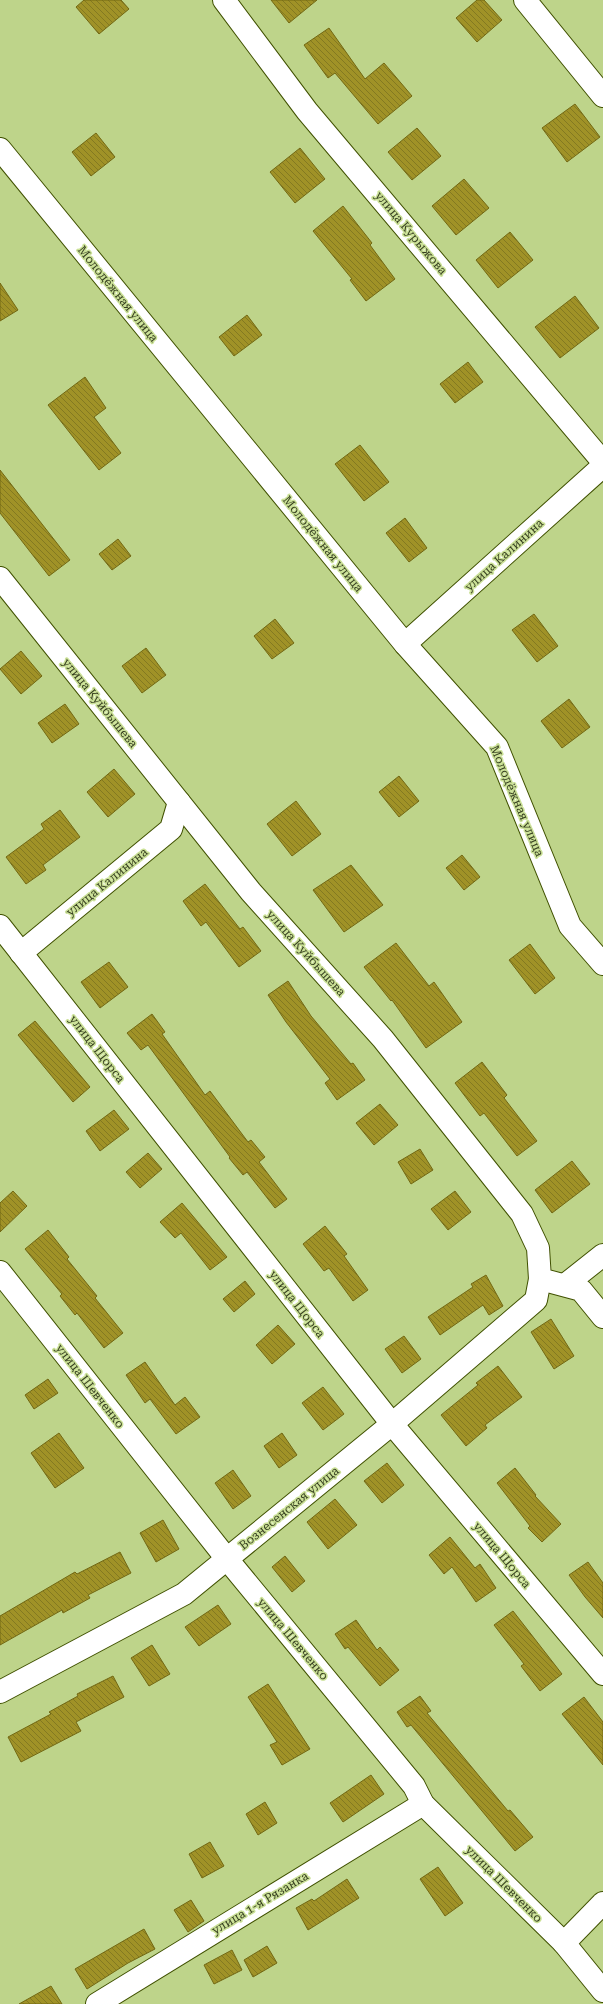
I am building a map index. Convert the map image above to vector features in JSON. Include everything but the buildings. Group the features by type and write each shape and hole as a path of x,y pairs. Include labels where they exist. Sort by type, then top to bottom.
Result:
{"street":[{"name":"улица Курыжова","path":"224,0 307,111 603,462"},
{"path":"525,0 603,96"},
{"name":"Молодёжная улица","path":"0,149 405,644 497,747 570,926 603,964"},
{"name":"улица Калинина","path":"405,644 603,466"},
{"name":"улица Куйбышева","path":"0,578 251,892 383,1038 522,1214 538,1248 540,1279"},
{"name":"улица Калинина","path":"21,953 171,829 179,802"},
{"name":"улица Щорса","path":"0,926 392,1424 603,1674"},
{"path":"565,1285 603,1255"},
{"name":"улица Шевченко","path":"0,1272 227,1559 414,1786 423,1804 564,1943 603,1991"},
{"path":"540,1279 581,1290 603,1317"},
{"name":"Вознесенская улица","path":"0,1692 184,1594 392,1424 536,1300 540,1279"},
{"name":"улица 1-я Рязанка","path":"97,2004 423,1804"},
{"path":"564,1943 603,1903"}]}
